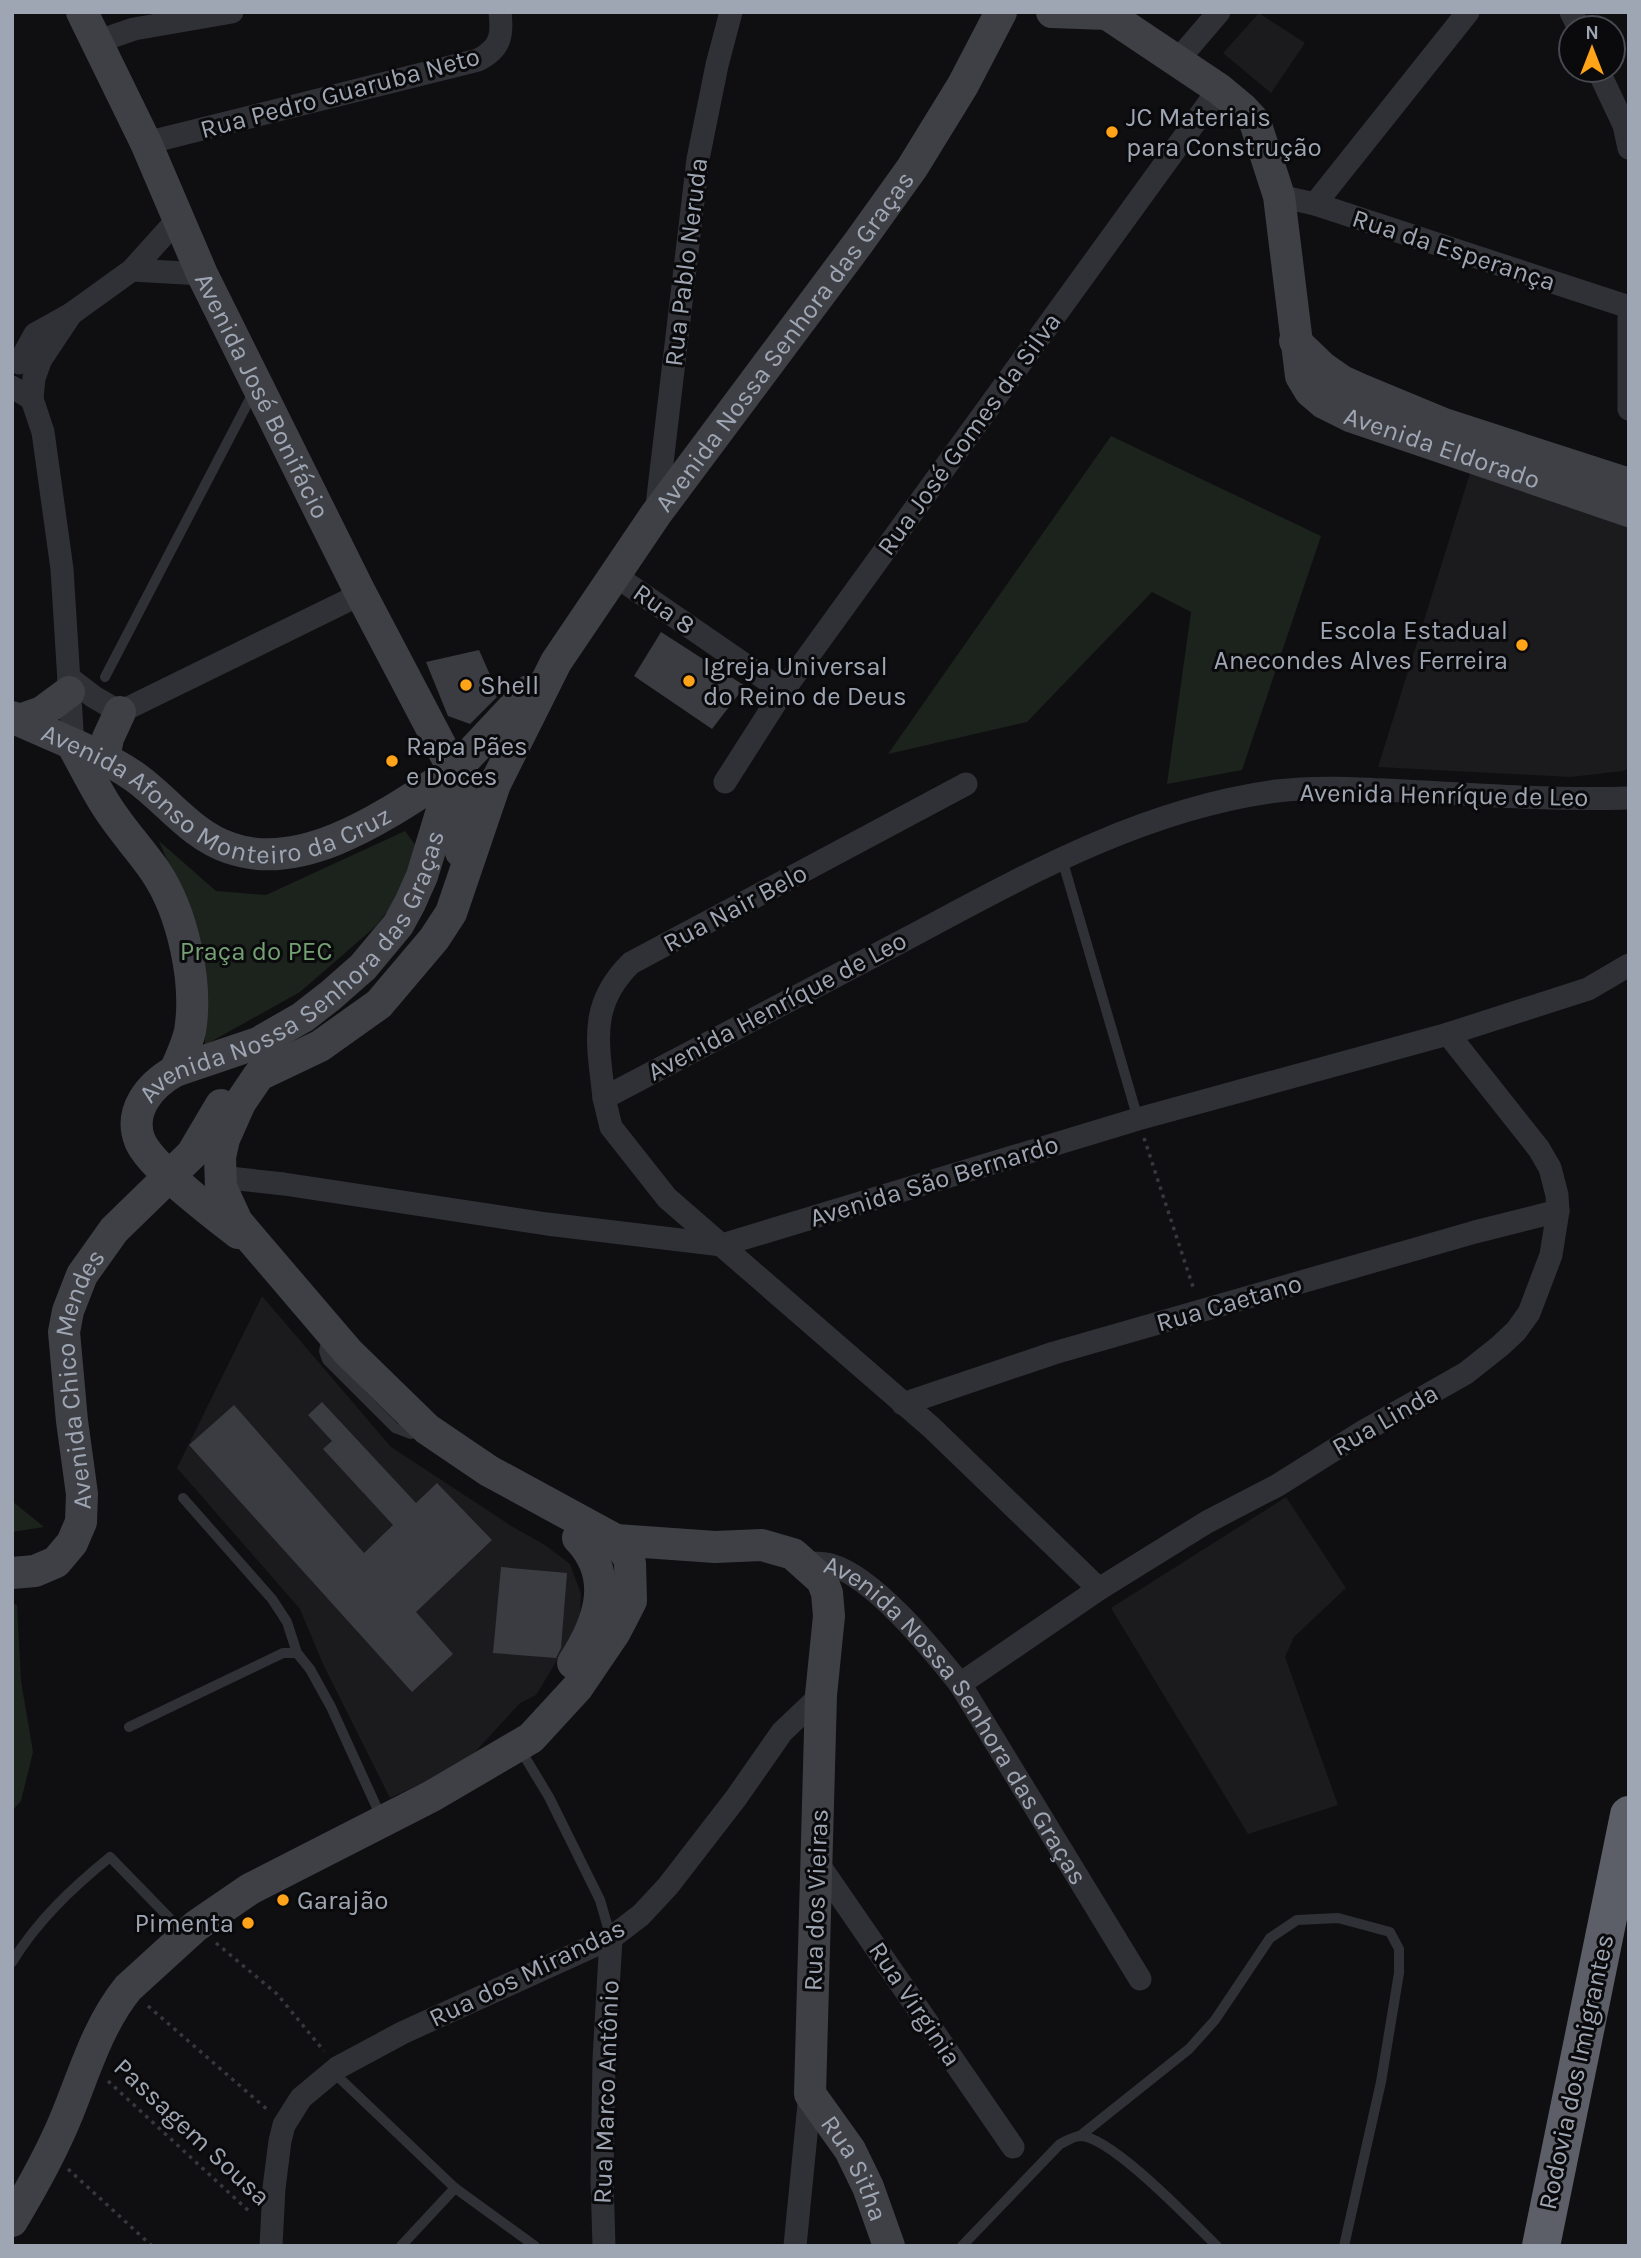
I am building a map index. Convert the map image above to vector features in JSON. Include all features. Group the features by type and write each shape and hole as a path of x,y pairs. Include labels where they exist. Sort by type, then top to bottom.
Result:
{"highway":[{"name":"Rodovia dos Imigrantes","path":"1541,2246 1629,1815"}],"main road":[{"name":"Avenida José Bonifácio","path":"82,12 146,144 202,274 361,594 454,771 461,788 464,817 457,895"},
{"name":"Avenida Nossa Senhora das Graças","path":"804,1563 783,1550 762,1545 715,1547 659,1566 609,1557 533,1495 489,1471 427,1429 330,1332 237,1222 225,1199 220,1177 220,1157 228,1125 259,1075 320,1046 379,1004 420,959 434,939 451,913 495,784 556,662 656,514 912,168 963,85 1002,12"},
{"name":"Avenida Eldorado","path":"1052,12 1106,13 1219,89 1255,122 1279,196 1301,376 1310,391 1324,403 1350,416 1440,434 1627,498"},
{"name":"Avenida Nossa Senhora das Graças","path":"263,1254 150,1157 141,1142 137,1127 139,1110 146,1094 175,1072 258,1043 303,1017 363,967 398,925 410,904 422,876 454,771 556,662"},
{"path":"16,718 42,712 69,685"},
{"path":"104,758 108,738 120,712"},
{"name":"Avenida Afonso Monteiro da Cruz","path":"16,718 104,758 151,788 202,834 229,848 258,854 289,853 331,843 392,811 454,771"},
{"path":"73,746 104,802 156,872 179,920 192,1005 190,1032 175,1072"},
{"path":"132,842 135,814 151,803 166,804"},
{"name":"Avenida Chico Mendes","path":"12,1573 35,1571 57,1562 72,1542 81,1522 82,1494 64,1332 68,1311 82,1275 114,1230 192,1154 229,1092 259,1075"},
{"path":"171,1176 220,1177"},
{"path":"12,2220 50,2153 101,2031 128,1988 190,1930 250,1889 383,1822 531,1738 577,1688 615,1633 631,1601 609,1557"},
{"name":"Rua dos Vieiras","path":"804,1563 822,1580 829,1605 821,1695 810,2094"},
{"name":"Rua Sitha","path":"810,2094 850,2150 889,2246"}],"street":[{"path":"96,42 134,29 232,12"},
{"name":"Rua Pedro Guaruba Neto","path":"146,144 478,60 492,53 499,41 500,12"},
{"name":"Rua Pablo Neruda","path":"656,514 698,159 731,12"},
{"path":"1177,61 1219,12"},
{"path":"1315,204 1468,12"},
{"path":"1605,84 1624,125 1629,148"},
{"name":"Rua José Gomes da Silva","path":"725,782 783,691 1219,89"},
{"name":"Rua da Esperança","path":"1279,196 1315,204 1629,307"},
{"path":"17,391 24,378 23,367 16,362 35,334 71,314 132,270 178,219"},
{"path":"132,270 202,274"},
{"path":"17,391 34,378 41,359 71,314"},
{"path":"1629,318 1629,409"},
{"path":"17,391 43,432 62,569 73,746"},
{"name":"Rua 8","path":"614,574 783,691"},
{"path":"69,685 120,712 361,594"},
{"name":"Rua Nair Belo","path":"604,1098 599,1043 601,1012 616,978 631,963 966,784"},
{"name":"Avenida Henríque de Leo","path":"604,1098 1007,885 1146,823 1193,808 1278,791 1340,789 1536,799 1629,798"},
{"name":"Avenida São Bernardo","path":"220,1177 536,1222 722,1245 1138,1119 1448,1034 1588,989 1629,965"},
{"name":"Rua Linda","path":"960,1684 1099,1589 1207,1522 1278,1485 1364,1431 1466,1373 1516,1331 1529,1313 1551,1255 1558,1211 1557,1195 1550,1168 1539,1149 1448,1034"},
{"path":"604,1098 611,1127 667,1198 931,1427 1099,1589"},
{"name":"Rua Caetano","path":"903,1404 1054,1353 1558,1211"},
{"name":"Avenida Nossa Senhora das Graças","path":"804,1563 830,1564 870,1588 910,1626 960,1684 1140,1979"},
{"name":"Rua dos Mirandas","path":"271,2238 274,2188 284,2125 302,2098 335,2069 402,2032 611,1938 641,1916 668,1886 736,1798 782,1732 821,1695"},
{"name":"Rua Virginia","path":"817,1862 1013,2147"},
{"name":"Rua Marco Antônio","path":"604,2246 604,2059 611,1938"},
{"name":"Rua dos Vieiras","path":"795,2246 810,2094"}],"lane":[{"path":"105,677 258,383"},
{"path":"1062,859 1138,1119"},
{"path":"183,1498 272,1599 287,1622 297,1653 310,1669 331,1707 383,1822"},
{"path":"129,1727 283,1653 297,1653"},
{"path":"519,1746 549,1797 595,1890 611,1938"},
{"path":"12,1962 40,1922 70,1890 110,1857 190,1930"},
{"path":"962,2246 1060,2144 1080,2136 1189,2049 1216,2020 1270,1938 1297,1920 1338,1918 1390,1932 1399,1949 1399,1973 1381,2082 1344,2246"},
{"path":"335,2069 455,2188 534,2246"},
{"path":"1080,2136 1093,2139 1158,2186 1217,2246"},
{"path":"401,2246 455,2188"}],"path":[{"path":"1138,1119 1201,1311"},
{"path":"190,1930 276,1993 335,2069"},
{"path":"128,1988 284,2125"},
{"name":"Passagem Sousa","path":"87,2062 271,2238"},
{"path":"50,2153 152,2246"}],"shaded area":[{"path":"1259,13 1305,43 1271,93 1223,53"},
{"name":"Escola Estadual Anecondes Alves Ferreira","path":"1472,467 1629,524 1629,768 1571,777 1378,767"},
{"path":"262,1296 391,1447 545,1545 570,1564 581,1594 580,1619 536,1695 520,1703 464,1764 390,1798 323,1664 300,1609 177,1468"},
{"path":"1286,1497 1346,1588 1294,1637 1285,1657 1338,1805 1248,1834 1111,1608"}],"green space":[{"path":"1111,436 1321,536 1242,770 1167,784 1191,612 1152,592 1027,722 888,754"},
{"name":"Praça do PEC","path":"405,831 416,846 398,897 376,926 300,992 205,1045 199,936 159,841 216,891 266,895"},
{"path":"12,1501 44,1527 12,1532"},
{"path":"12,1603 17,1605 21,1681 33,1752 21,1801 12,1811"}],"building":[{"name":"Igreja Universal do Reino de Deus","path":"661,632 745,686 712,729 634,676"},
{"name":"Shell","path":"479,650 499,695 470,724 448,716 426,662"},
{"path":"322,1402 416,1503 437,1483 492,1540 416,1612 453,1654 412,1692 189,1445 234,1405 364,1553 393,1525 323,1449 332,1441 308,1415"},
{"path":"501,1567 567,1573 561,1648 556,1658 493,1653"}],"place":[{"name":"JC Materiais para Construção","path":"1112,132"},
{"name":"Escola Estadual Anecondes Alves Ferreira","path":"1522,645"},
{"name":"Igreja Universal do Reino de Deus","path":"689,681"},
{"name":"Shell","path":"466,685"},
{"name":"Rapa Pães e Doces","path":"392,761"},
{"name":"Garajão","path":"283,1900"},
{"name":"Pimenta","path":"248,1923"}]}
